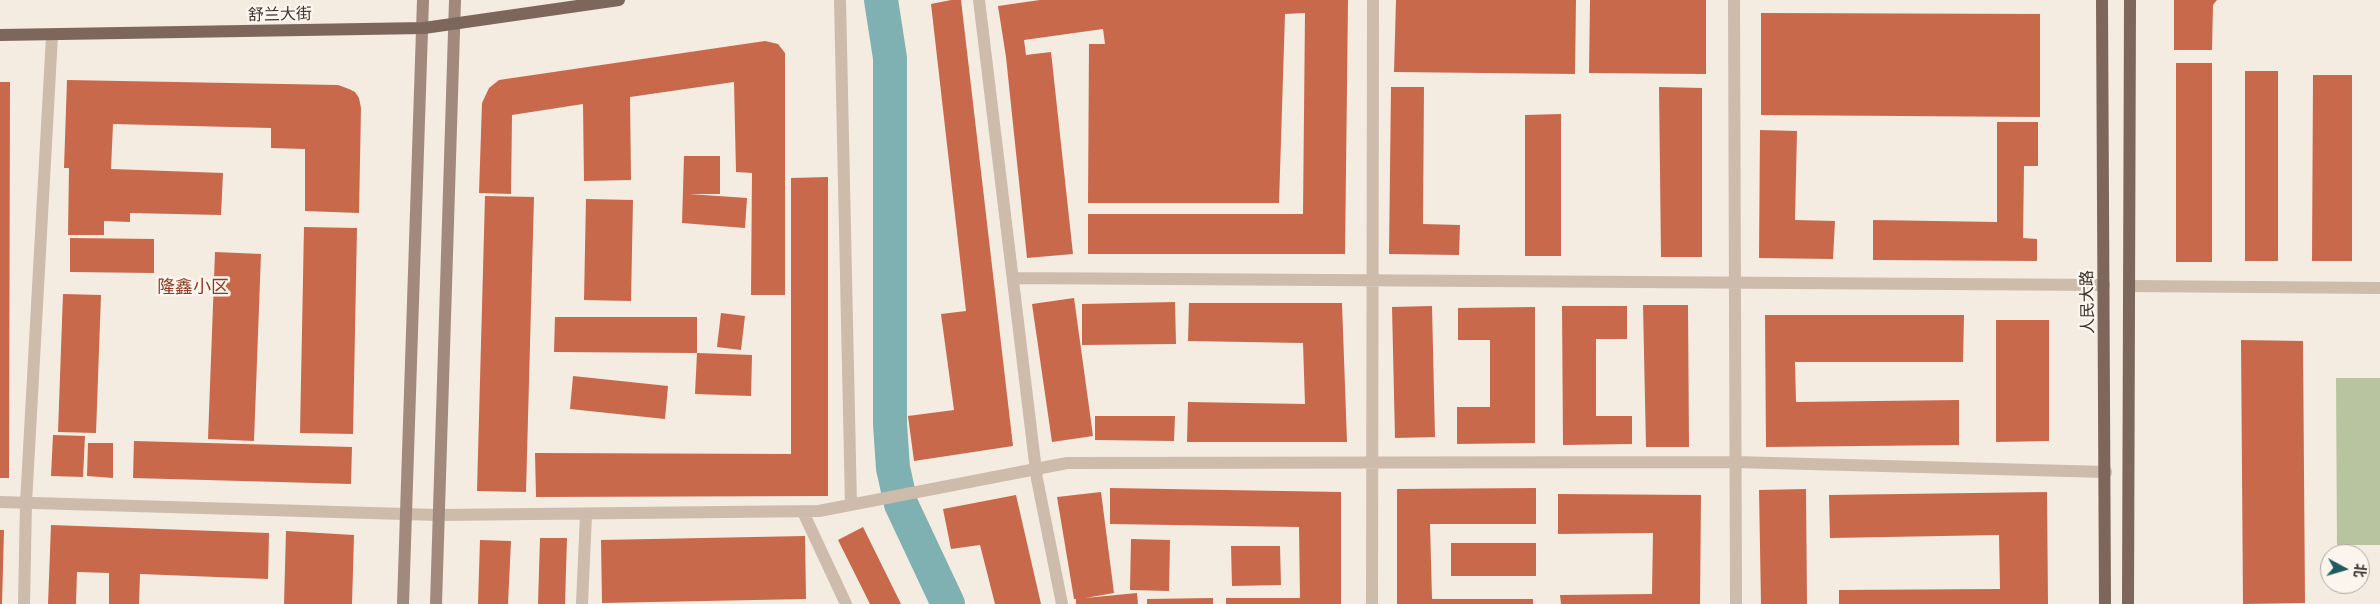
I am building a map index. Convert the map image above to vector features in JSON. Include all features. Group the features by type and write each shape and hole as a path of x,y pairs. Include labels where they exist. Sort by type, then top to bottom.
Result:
{"main road":[{"name":"舒兰大街","path":"0,36 424,28 619,0"},
{"name":"人民大路","path":"2102,0 2106,604"},
{"path":"2128,604 2130,0"}],"street":[{"path":"403,604 424,28 423,0"},
{"path":"436,604 456,24 455,0"},
{"path":"840,0 854,504"},
{"path":"979,0 1036,469 1062,604"},
{"path":"1372,604 1373,0"},
{"path":"1734,0 1736,604"},
{"path":"24,604 26,503 52,36"},
{"path":"1012,278 2104,285"},
{"path":"2129,286 2380,288"},
{"path":"0,502 438,515 803,512 819,511 945,488 1067,463 1735,462 2106,472"},
{"path":"803,512 846,604"},
{"path":"582,604 586,515"}],"green space":[{"path":"2336,378 2380,378 2380,545 2337,544"}],"building":[{"path":"961,0 1013,446 914,461 908,416 954,410 941,314 966,311 931,4"},
{"path":"1040,0 1348,0 1345,254 1088,254 1088,214 1303,214 1305,13 1285,14 1279,203 1088,203 1089,44 1105,44 1103,29 1024,40 1026,55 1051,52 1073,254 1027,258 1006,57 998,6"},
{"path":"1396,0 1576,0 1575,74 1394,72"},
{"path":"1590,0 1706,0 1706,74 1589,73"},
{"path":"2174,0 2217,0 2213,5 2212,50 2174,50"},
{"path":"1761,13 2040,14 2040,117 1761,115"},
{"path":"765,41 778,44 785,53 785,295 751,295 752,173 736,172 734,82 630,97 631,180 584,181 583,104 512,115 511,194 479,193 482,103 489,88 499,80"},
{"path":"2176,63 2212,63 2212,262 2176,262"},
{"path":"2245,71 2278,71 2278,261 2245,261"},
{"path":"2313,75 2352,75 2352,261 2312,261"},
{"path":"67,80 338,85 349,89 355,92 359,98 361,108 359,213 305,211 305,149 271,148 271,128 113,124 111,169 223,173 221,215 130,213 130,222 104,221 104,235 68,235 69,168 64,168"},
{"path":"0,82 10,82 9,478 0,478"},
{"path":"1391,87 1424,87 1423,224 1460,225 1459,255 1389,254"},
{"path":"1659,87 1702,88 1702,257 1661,257"},
{"path":"1561,114 1561,256 1525,256 1525,115"},
{"path":"1997,122 2038,122 2038,166 2024,166 2023,238 2037,239 2037,261 1873,260 1873,220 1997,222"},
{"path":"1760,130 1797,131 1795,220 1835,221 1833,259 1759,258"},
{"path":"684,156 720,156 720,194 689,194 747,198 745,228 682,223"},
{"path":"828,177 828,496 536,497 535,453 791,454 791,178"},
{"path":"485,196 534,197 526,492 477,491"},
{"path":"586,199 633,200 631,301 584,300"},
{"path":"304,227 357,228 353,434 300,433"},
{"path":"70,238 154,239 154,273 70,272"},
{"path":"215,252 261,254 254,441 208,439"},
{"path":"63,294 101,295 96,433 58,432"},
{"path":"1074,298 1093,436 1052,442 1032,304"},
{"path":"1175,302 1176,344 1082,345 1082,304"},
{"path":"1189,303 1342,303 1347,442 1187,442 1188,402 1305,404 1303,343 1188,341"},
{"path":"1643,305 1688,305 1689,447 1646,447"},
{"path":"1432,306 1435,437 1395,438 1392,307"},
{"path":"1562,306 1627,306 1627,339 1596,339 1596,416 1632,416 1632,444 1563,445"},
{"path":"1535,307 1535,443 1457,444 1457,407 1490,407 1490,340 1458,340 1458,308"},
{"path":"721,313 745,316 741,350 717,347"},
{"path":"1765,315 1964,315 1963,362 1795,362 1796,402 1959,400 1959,445 1766,447"},
{"path":"555,317 697,317 697,353 554,352"},
{"path":"1996,320 2049,320 2049,441 1996,442"},
{"path":"2241,340 2303,341 2305,603 2243,604"},
{"path":"697,353 752,355 751,396 695,394"},
{"path":"573,376 668,386 665,419 570,409"},
{"path":"1095,416 1175,416 1174,441 1095,440"},
{"path":"53,435 85,436 83,477 51,476"},
{"path":"134,441 352,447 351,484 133,478"},
{"path":"88,443 113,443 113,478 87,476"},
{"path":"1110,488 1341,492 1341,604 1226,604 1226,598 1300,598 1299,527 1110,524"},
{"path":"1536,488 1536,524 1430,524 1432,599 1533,599 1533,604 1397,604 1397,489"},
{"path":"1806,489 1807,604 1761,604 1759,490"},
{"path":"1101,492 1114,593 1085,598 1137,593 1138,604 1076,604 1076,599 1074,599 1057,497"},
{"path":"2047,492 2048,604 1839,604 1839,590 2000,589 1999,535 1830,538 1829,495"},
{"path":"1558,494 1701,495 1700,604 1561,604 1560,595 1652,594 1653,533 1558,534"},
{"path":"1016,495 1041,604 995,604 980,545 951,549 943,509"},
{"path":"51,525 269,533 268,579 140,574 139,604 109,604 109,573 77,572 76,604 48,604"},
{"path":"863,527 901,604 870,604 838,540"},
{"path":"0,530 4,530 2,604 0,604"},
{"path":"286,531 354,535 352,604 284,604"},
{"path":"805,536 806,599 602,603 601,540"},
{"path":"540,538 567,538 565,604 538,604"},
{"path":"1131,539 1170,540 1169,591 1130,590"},
{"path":"480,540 511,541 508,604 478,604"},
{"path":"1451,543 1536,543 1536,576 1451,576"},
{"path":"1231,546 1280,546 1281,585 1232,586"},
{"path":"1213,598 1213,604 1147,604 1147,599"}],"waterway":[{"path":"881,0 890,58 890,424 893,468 901,504 948,604"}],"district":[{"name":"隆鑫小区","path":"193,288"}]}
